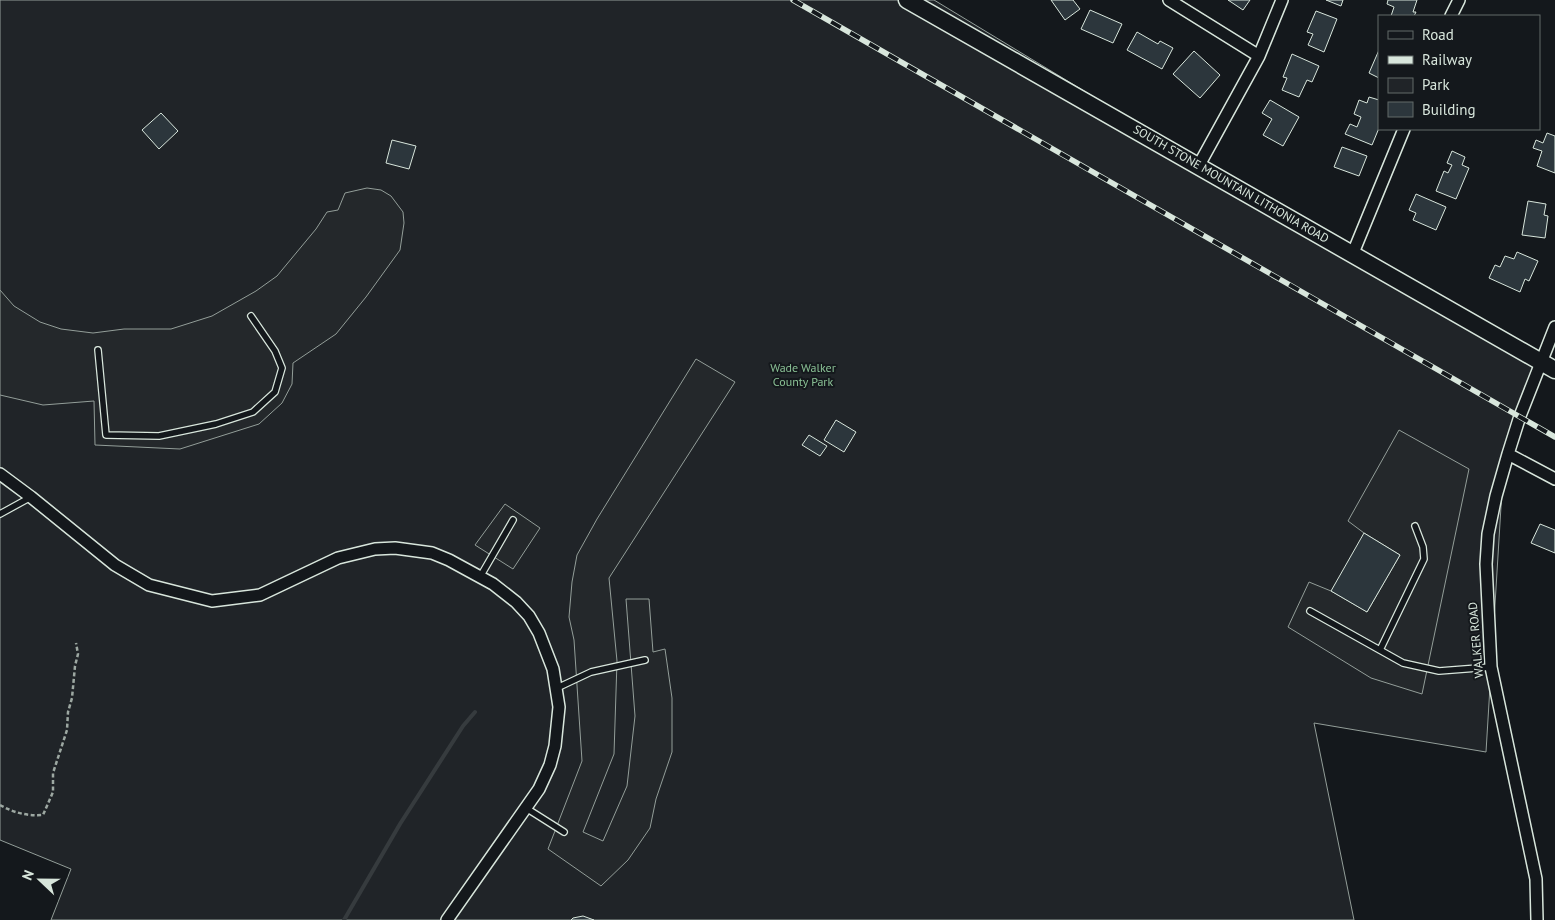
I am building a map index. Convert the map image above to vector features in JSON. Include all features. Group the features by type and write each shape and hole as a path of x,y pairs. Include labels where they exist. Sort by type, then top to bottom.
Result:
{"main road":[{"name":"SOUTH STONE MOUNTAIN LITHONIA ROAD","path":"913,2 1548,366"}],"street":[{"path":"1199,165 1259,56 1282,0"},
{"path":"1452,15 1459,0"},
{"path":"1172,2 1259,56"},
{"path":"1352,253 1404,130"},
{"name":"WALKER ROAD","path":"1537,920 1536,878 1491,667 1486,596 1487,544 1496,496 1508,454 1548,366 1555,327"},
{"path":"1508,454 1555,480"},
{"path":"0,474 116,565 149,585 212,601 260,595 338,558 376,549 395,548 432,554 466,568 493,584 516,602 529,616 547,650 557,688 558,727 555,746 550,765 539,789 447,920"}],"lane":[{"path":"98,350 106,435 159,436 216,424 253,412 275,392 282,368 275,351 251,316"},
{"path":"0,514 31,497"},
{"path":"480,577 512,520"},
{"path":"1380,650 1424,559 1423,546 1415,526"},
{"path":"1310,611 1403,663 1439,671 1491,667"},
{"path":"557,688 591,672 645,660"},
{"path":"526,808 564,832"}],"path":[{"path":"0,805 12,812 31,816 43,815 53,792 53,773 67,730 68,712 72,698 78,654 76,643"}],"green space":[{"name":"Wade Walker County Park","path":"0,0 934,0 1452,314 1544,364 1503,474 1486,752 1314,723 1354,920 51,920 71,869 0,840"}],"shaded area":[{"path":"367,188 381,190 391,196 403,212 404,223 400,250 336,334 293,363 292,384 282,403 259,424 180,449 95,445 94,401 43,405 0,395 0,290 14,306 40,322 61,329 93,333 124,329 171,329 212,316 256,291 277,276 316,229 327,212 338,210 345,193"},
{"path":"696,359 735,382 609,578 617,661 614,754 583,832 603,841 627,786 635,716 626,599 649,599 653,652 665,649 672,698 672,752 656,799 650,828 628,860 601,886 548,849 582,761 574,640 569,617 572,582 577,555 597,519"},
{"path":"1399,430 1469,469 1422,694 1371,678 1288,627 1309,582 1331,591 1367,612 1400,555 1348,521"},
{"path":"505,504 540,528 513,569 475,545"}],"building":[{"path":"1051,0 1073,0 1080,9 1065,20"},
{"path":"1228,0 1250,0 1243,10"},
{"path":"1326,0 1343,0 1341,6"},
{"path":"1388,0 1417,0 1413,12 1416,12 1414,15 1391,15 1394,7 1387,4"},
{"path":"1090,10 1122,24 1113,43 1081,29"},
{"path":"1316,11 1337,19 1324,52 1308,45 1313,34 1307,32"},
{"path":"1137,32 1158,44 1160,41 1173,48 1162,69 1127,50"},
{"path":"1194,51 1220,75 1200,98 1173,74"},
{"path":"1378,52 1378,78 1369,73"},
{"path":"1292,54 1319,66 1312,82 1307,80 1299,97 1282,90 1287,78 1283,77"},
{"path":"1369,97 1378,100 1378,130 1372,145 1345,134 1350,124 1357,127 1361,117 1354,114 1359,100 1367,103"},
{"path":"1270,100 1299,117 1283,146 1263,135 1272,119 1262,113"},
{"path":"161,113 178,131 159,149 142,130"},
{"path":"1547,133 1555,136 1555,173 1537,166 1542,151 1533,148 1536,140 1543,143"},
{"path":"392,140 416,146 409,169 386,163"},
{"path":"1342,147 1367,156 1359,176 1334,167"},
{"path":"1452,151 1465,157 1462,165 1469,168 1456,199 1436,191 1444,171 1448,173 1452,165 1447,163"},
{"path":"1416,194 1446,207 1436,230 1413,220 1416,213 1409,210"},
{"path":"1528,201 1546,204 1544,215 1548,216 1545,238 1522,235"},
{"path":"1517,252 1538,261 1529,281 1525,279 1520,292 1489,278 1495,265 1500,267 1505,256 1514,259"},
{"path":"836,420 856,432 844,452 824,440"},
{"path":"809,435 827,446 820,456 802,445"},
{"path":"1540,524 1555,530 1555,553 1531,543"},
{"path":"1364,533 1400,555 1367,612 1331,591"},
{"path":"583,916 594,920 571,920 573,918"}],"waterway":[{"path":"344,920 400,824 463,726 475,712"}],"railway":[{"path":"793,0 1555,437"}]}
